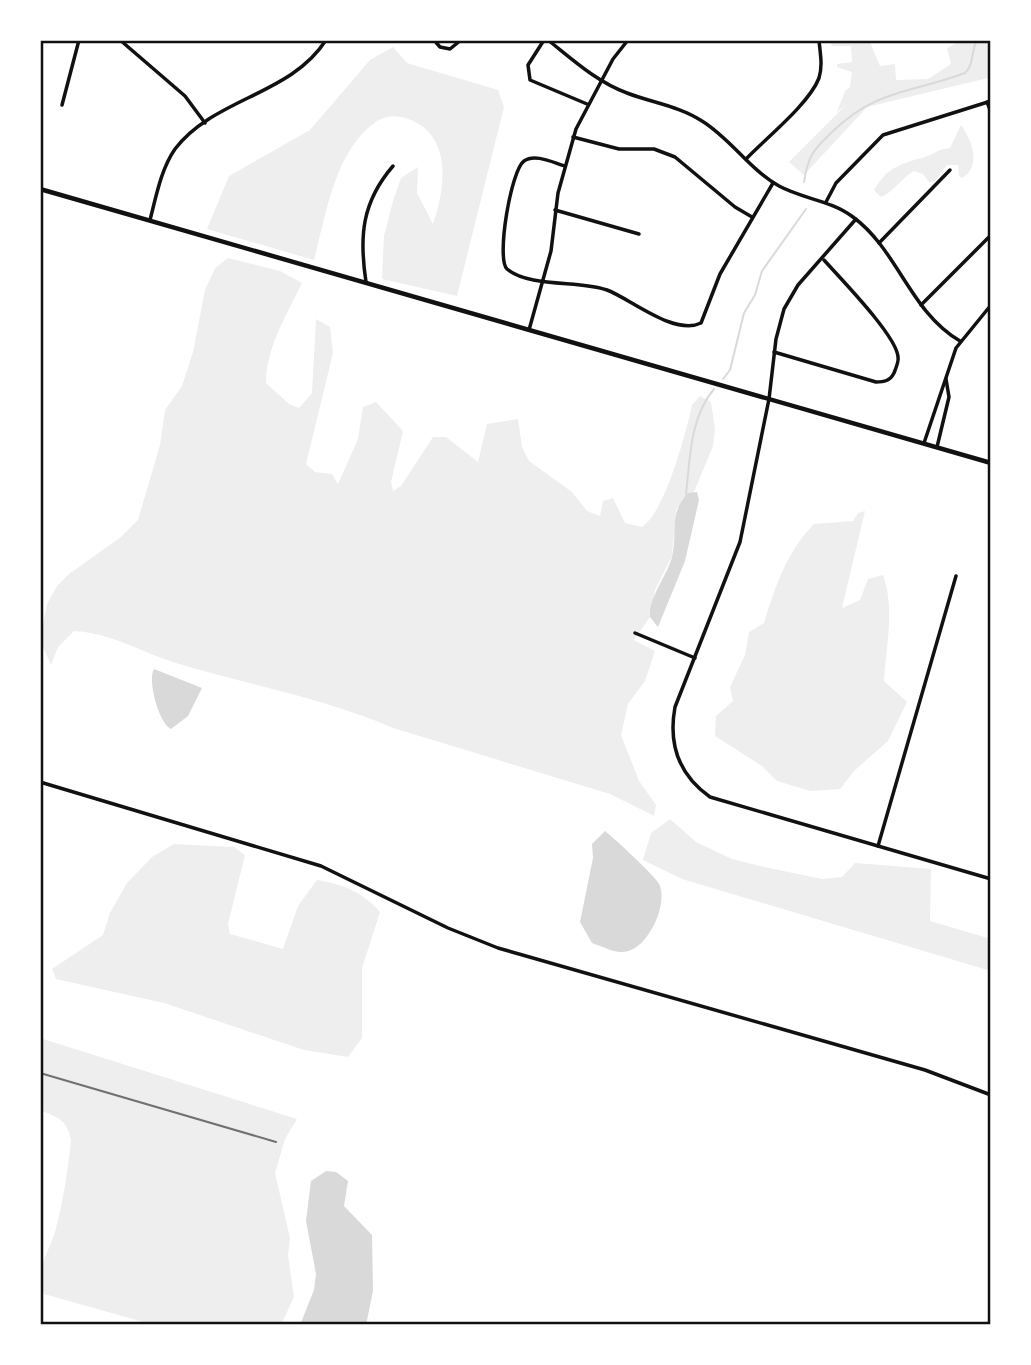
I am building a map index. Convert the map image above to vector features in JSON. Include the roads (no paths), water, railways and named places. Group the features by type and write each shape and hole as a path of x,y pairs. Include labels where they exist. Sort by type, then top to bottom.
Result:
{"street":[{"path":"62,105 79,40"},
{"path":"120,40 185,96 205,123"},
{"path":"150,220 172,155 186,137 205,123 299,70 326,40"},
{"path":"434,40 440,47 450,49 461,40"},
{"path":"587,104 530,80 528,65 546,40 600,81 694,115 773,183 826,202 856,219 879,243 936,324 960,341"},
{"path":"529,330 551,251 555,210 573,137 600,81 628,40"},
{"path":"746,159 805,99 818,80 822,64 818,40"},
{"path":"826,202 836,183 883,135 989,101 991,112"},
{"path":"573,137 619,149 654,149 675,157 735,207 752,217"},
{"path":"565,166 532,158 519,165 510,197 502,253 504,265 511,271 543,281 602,288 639,310 685,325 697,325 703,320 720,274 773,183"},
{"path":"366,282 361,237 363,218 374,190 393,166"},
{"path":"879,243 950,170"},
{"path":"40,189 991,463"},
{"path":"555,210 639,233"},
{"path":"856,219 790,297 774,352 769,399 740,542 678,697 672,727 677,759 696,786 710,797 991,879"},
{"path":"921,305 991,234"},
{"path":"774,352 876,382 887,381 894,374 898,358 896,350 867,308 823,260"},
{"path":"924,443 939,390 946,379 960,341 991,305"},
{"path":"937,447 949,397 946,379"},
{"path":"878,846 956,576"},
{"path":"635,633 695,657"},
{"path":"40,782 321,866 486,944 940,1075 991,1095"}],"waterway":[{"path":"804,182 807,166 816,149 848,118 879,100 965,73 970,66 977,40"},
{"path":"723,379 730,370 744,313 755,295 762,271 806,209"},
{"path":"686,494 696,425 700,412 714,389"}],"railway":[{"path":"40,1073 276,1142"}]}
